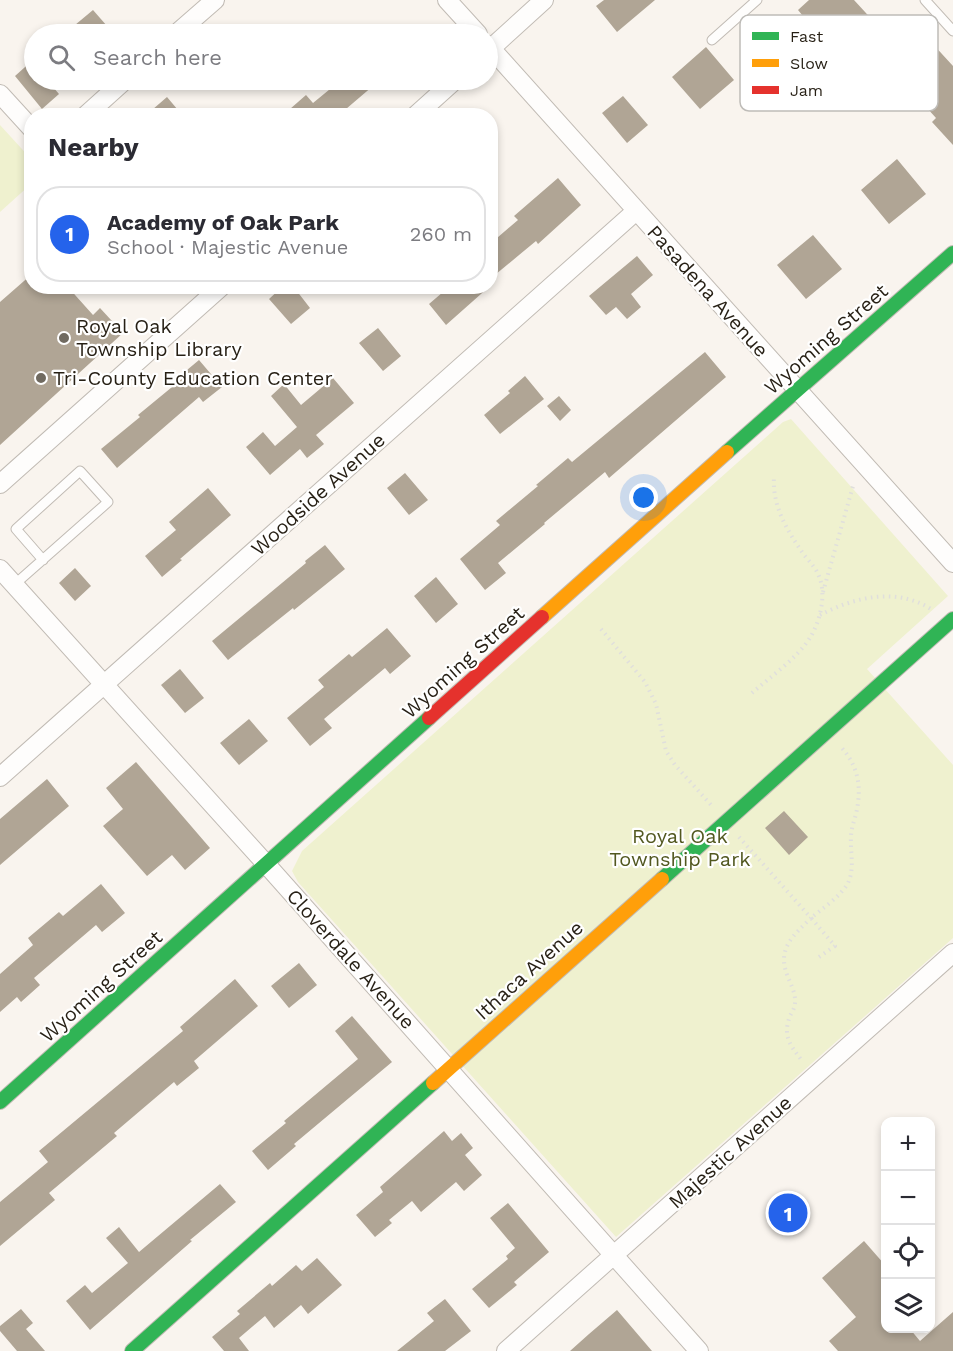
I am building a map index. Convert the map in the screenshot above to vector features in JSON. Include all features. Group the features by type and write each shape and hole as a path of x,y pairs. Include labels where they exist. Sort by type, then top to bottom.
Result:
{"street":[{"path":"187,24 215,0"},
{"name":"Pasadena Avenue","path":"447,0 468,24"},
{"path":"498,36 544,0"},
{"name":"Pasadena Avenue","path":"498,58 799,389 953,563"},
{"path":"94,108 114,90"},
{"path":"424,108 444,90"},
{"path":"0,94 24,120"},
{"name":"Woodside Avenue","path":"0,777 636,211"},
{"name":"Wyoming Street","path":"0,1102 953,253"},
{"path":"0,484 213,294"},
{"name":"Cloverdale Avenue","path":"0,569 699,1351"},
{"name":"Ithaca Avenue","path":"132,1351 953,619"},
{"name":"Majestic Avenue","path":"506,1351 953,952"}],"lane":[{"path":"740,15 757,0"},
{"path":"925,0 953,31"},
{"path":"712,40 740,15"},
{"path":"14,585 43,560 108,502 80,471 16,529 43,560"}],"path":[{"path":"774,476 773,489 776,506 787,530 819,574 822,594"},
{"path":"752,693 811,636 820,615 822,594 853,486"},
{"path":"820,615 841,604 878,596 899,597 919,602 934,611"},
{"path":"601,629 645,682 656,704 666,751 675,765 718,813"},
{"path":"803,1062 789,1041 786,1030 795,1005 794,990 782,962 792,937 842,891 847,883 852,864 851,838 859,792 858,772 850,756 834,739"},
{"path":"732,830 835,946 819,957"}],"green space":[{"path":"0,125 24,151 24,190 0,212"},
{"name":"Royal Oak Township Park","path":"791,419 948,596 867,669 953,765 953,938 616,1237 298,882 292,871 302,851 783,422"}],"building":[{"path":"604,0 655,0 617,32 596,6"},
{"path":"809,0 854,0 868,15 802,15 798,10"},
{"path":"93,10 105,24 76,24"},
{"path":"706,47 734,80 700,109 672,77"},
{"path":"938,50 953,66 953,145 932,122 936,118 930,111 938,111"},
{"path":"24,68 24,87 15,76"},
{"path":"26,90 56,90 59,94 41,108"},
{"path":"329,90 368,90 347,108 291,108 306,95 313,103"},
{"path":"623,96 648,125 627,143 602,113"},
{"path":"167,97 176,108 154,108"},
{"path":"897,159 926,194 889,224 861,190"},
{"path":"558,178 581,205 538,244 536,241 498,272 498,237 518,220 514,216"},
{"path":"813,235 842,269 806,299 777,265"},
{"path":"637,256 653,275 631,294 641,307 627,319 616,307 606,315 589,296"},
{"name":"Tri-County Education Center","path":"24,281 24,294 74,294 93,315 100,308 123,333 0,445 0,302"},
{"path":"274,294 299,294 310,308 291,324 269,299"},
{"path":"441,294 481,294 446,325 429,304"},
{"path":"378,328 401,356 383,371 359,343"},
{"path":"705,352 726,377 609,478 605,472 498,563 506,573 485,590 460,559 500,525 496,521 538,486 536,485 568,458 572,462"},
{"path":"199,360 222,387 203,402 199,397 117,468 101,449 183,378 181,375"},
{"path":"525,376 544,399 500,434 484,415 510,393 508,391"},
{"path":"333,378 354,403 316,435 324,444 307,458 300,449 270,475 246,447 263,432 275,446 297,427 271,396 284,384 301,405"},
{"path":"559,396 571,410 560,421 547,406"},
{"path":"405,473 428,500 409,515 387,488"},
{"path":"208,488 231,515 162,577 145,556 176,530 169,522"},
{"path":"325,545 345,569 228,660 212,641"},
{"path":"75,568 91,586 75,601 59,583"},
{"path":"436,577 458,604 436,623 414,596"},
{"path":"387,628 411,656 390,674 385,668 324,719 332,728 310,746 287,718 324,687 318,680 349,654 352,657"},
{"path":"180,669 204,698 185,713 161,685"},
{"path":"249,719 268,741 239,765 220,743"},
{"path":"136,762 210,848 185,870 172,855 147,876 103,826 123,809 106,788"},
{"path":"47,779 69,806 0,865 0,819"},
{"path":"784,811 808,837 789,855 765,828"},
{"path":"101,884 125,913 102,932 96,925 34,978 40,985 21,1002 17,997 0,1012 0,974 33,945 28,938 59,912 63,916"},
{"path":"299,963 317,985 289,1008 271,986"},
{"path":"235,979 258,1006 194,1061 199,1068 177,1086 174,1082 114,1133 117,1136 49,1193 55,1200 0,1246 0,1202 48,1162 39,1151 183,1031 180,1027"},
{"path":"352,1016 392,1062 294,1144 296,1146 268,1170 252,1151 358,1059 335,1031"},
{"path":"444,1131 452,1141 461,1133 473,1148 465,1155 482,1175 464,1191 456,1182 421,1212 412,1201 389,1220 392,1223 375,1237 356,1215 383,1192 380,1187"},
{"path":"220,1184 236,1202 90,1330 66,1301 85,1285 92,1293 128,1263 106,1238 119,1227 139,1252"},
{"path":"508,1203 549,1252 514,1282 517,1285 489,1308 472,1289 508,1259 506,1256 515,1248 490,1218"},
{"path":"864,1241 881,1260 881,1333 913,1333 920,1341 929,1333 935,1333 935,1328 953,1312 953,1351 838,1351 829,1341 856,1317 822,1278"},
{"path":"317,1258 342,1285 308,1314 301,1305 274,1328 265,1316 239,1338 249,1351 224,1351 212,1337 240,1314 237,1311 270,1283 272,1286 296,1265 302,1271"},
{"path":"445,1299 471,1331 445,1351 397,1351 434,1321 427,1313"},
{"path":"21,1309 33,1323 26,1329 45,1351 17,1351 0,1331 0,1326"},
{"path":"617,1310 652,1351 570,1351 589,1334"}],"traffic: fast":[{"path":"727,452 953,253"},
{"path":"662,879 953,619"},
{"path":"0,1102 429,718"},
{"path":"132,1351 433,1083"}],"traffic: slow":[{"path":"542,617 727,452"},
{"path":"433,1083 662,879"}],"traffic: jam":[{"path":"429,718 542,617"}],"place":[{"name":"Royal Oak Township Library","path":"64,338"},
{"name":"Tri-County Education Center","path":"41,378"},
{"name":"Academy of Oak Park","path":"788,1213"}]}
